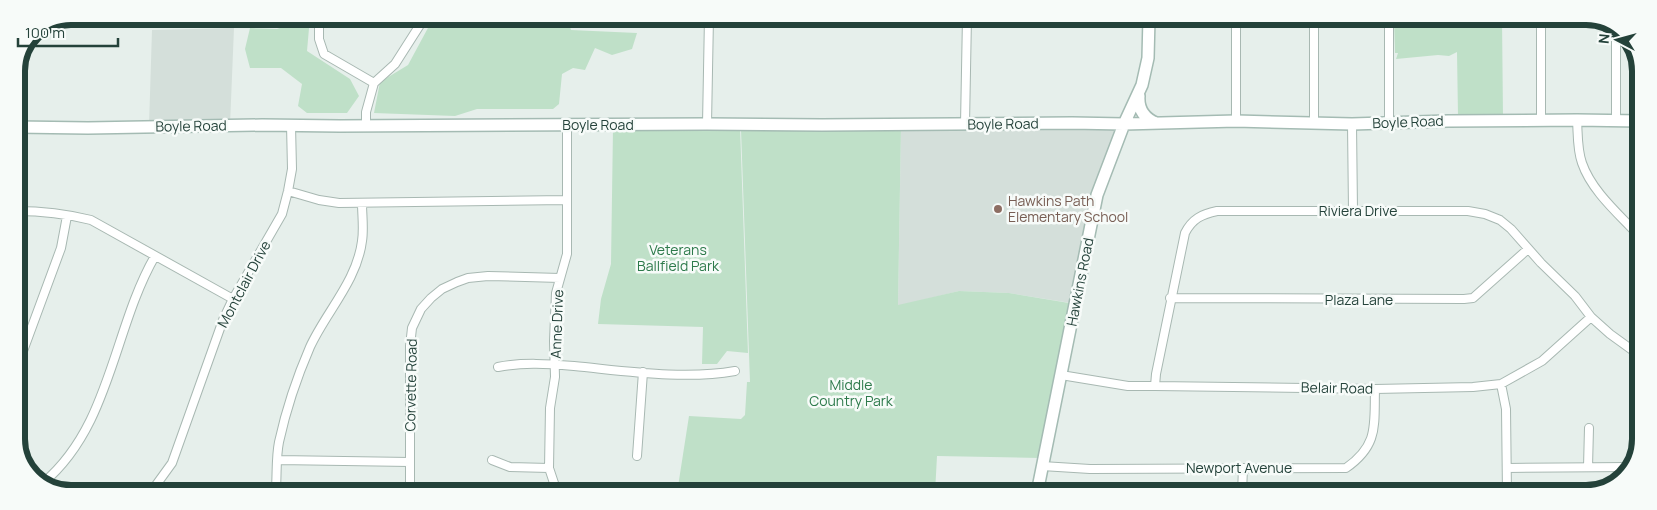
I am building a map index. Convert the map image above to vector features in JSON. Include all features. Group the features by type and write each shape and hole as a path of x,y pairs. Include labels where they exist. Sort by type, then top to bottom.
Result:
{"street":[{"path":"319,25 319,39 324,54 374,83"},
{"path":"366,125 366,112 374,83 395,64 420,25"},
{"path":"707,124 709,25"},
{"path":"965,124 967,25"},
{"name":"Hawkins Road","path":"1038,485 1097,195 1113,151 1139,94 1146,73 1148,25"},
{"path":"1236,25 1236,121"},
{"path":"1314,25 1314,123"},
{"path":"1389,25 1390,122"},
{"path":"1541,25 1541,120"},
{"path":"1616,36 1616,121"},
{"path":"1139,94 1140,109 1144,116 1156,123"},
{"path":"1113,151 1112,132 1103,123 1119,114 1139,94"},
{"name":"Boyle Road","path":"25,127 88,128 176,125 1124,124 1236,121 1352,124 1541,120 1632,121"},
{"path":"1577,120 1578,146 1582,163 1589,178 1632,228"},
{"path":"1352,124 1353,211"},
{"name":"Montclair Drive","path":"156,485 172,463 223,320 282,214 292,169 291,125"},
{"name":"Anne Drive","path":"555,485 549,468 550,408 556,377 555,302 567,254 568,125"},
{"path":"288,191 319,200 339,203 566,200"},
{"path":"276,485 279,444 300,372 310,347 348,282 359,256 362,241 362,203"},
{"path":"25,211 77,216 91,220 233,299"},
{"name":"Riviera Drive","path":"1155,386 1170,298 1185,233 1188,226 1200,216 1217,211 1468,211 1485,214 1500,220 1574,296 1591,317 1632,350"},
{"path":"25,346 61,248 67,216"},
{"name":"Plaza Lane","path":"1170,298 1473,298 1528,249"},
{"path":"48,479 73,452 88,426 142,281 154,256"},
{"name":"Corvette Road","path":"410,485 410,346 412,328 421,309 442,289 468,278 560,278"},
{"name":"Belair Road","path":"1062,375 1128,386 1375,389 1473,387 1501,384 1542,361 1591,317"},
{"path":"498,367 516,364 555,365 711,375 735,371"},
{"path":"637,456 643,372"},
{"path":"1501,384 1506,409 1507,485"},
{"name":"Newport Avenue","path":"1042,466 1090,469 1346,468 1363,454 1370,444 1374,428 1375,389"},
{"path":"1588,467 1589,428"},
{"path":"278,460 410,462"},
{"path":"492,460 510,468 549,468"},
{"path":"1507,468 1622,467"},
{"path":"1242,468 1242,485"}],"shaded area":[{"path":"234,28 230,125 149,126 152,30"},
{"name":"Hawkins Path Elementary School","path":"1119,126 1071,303 1009,293 959,291 898,306 901,127"}],"green space":[{"path":"288,25 309,25 307,51 350,79 359,96 347,113 307,113 298,106 302,84 281,68 250,68 245,49 250,28 277,29"},
{"path":"569,25 571,30 637,33 632,49 612,55 595,48 585,70 573,68 562,74 559,104 553,109 477,109 455,116 374,113 380,82 408,65 429,26"},
{"path":"1394,25 1502,25 1503,118 1458,116 1457,52 1449,56 1438,55 1396,59 1398,53 1395,53"},
{"name":"Veterans Ballfield Park","path":"740,127 748,353 727,351 717,364 702,364 703,327 598,324 601,299 611,264 613,128"},
{"name":"Middle Country Park","path":"901,127 898,305 959,291 1009,293 1069,303 1040,458 937,456 935,485 678,485 689,416 741,419 745,415 747,382 750,382 741,130"}],"place":[{"name":"Hawkins Path Elementary School","path":"998,209"}]}
